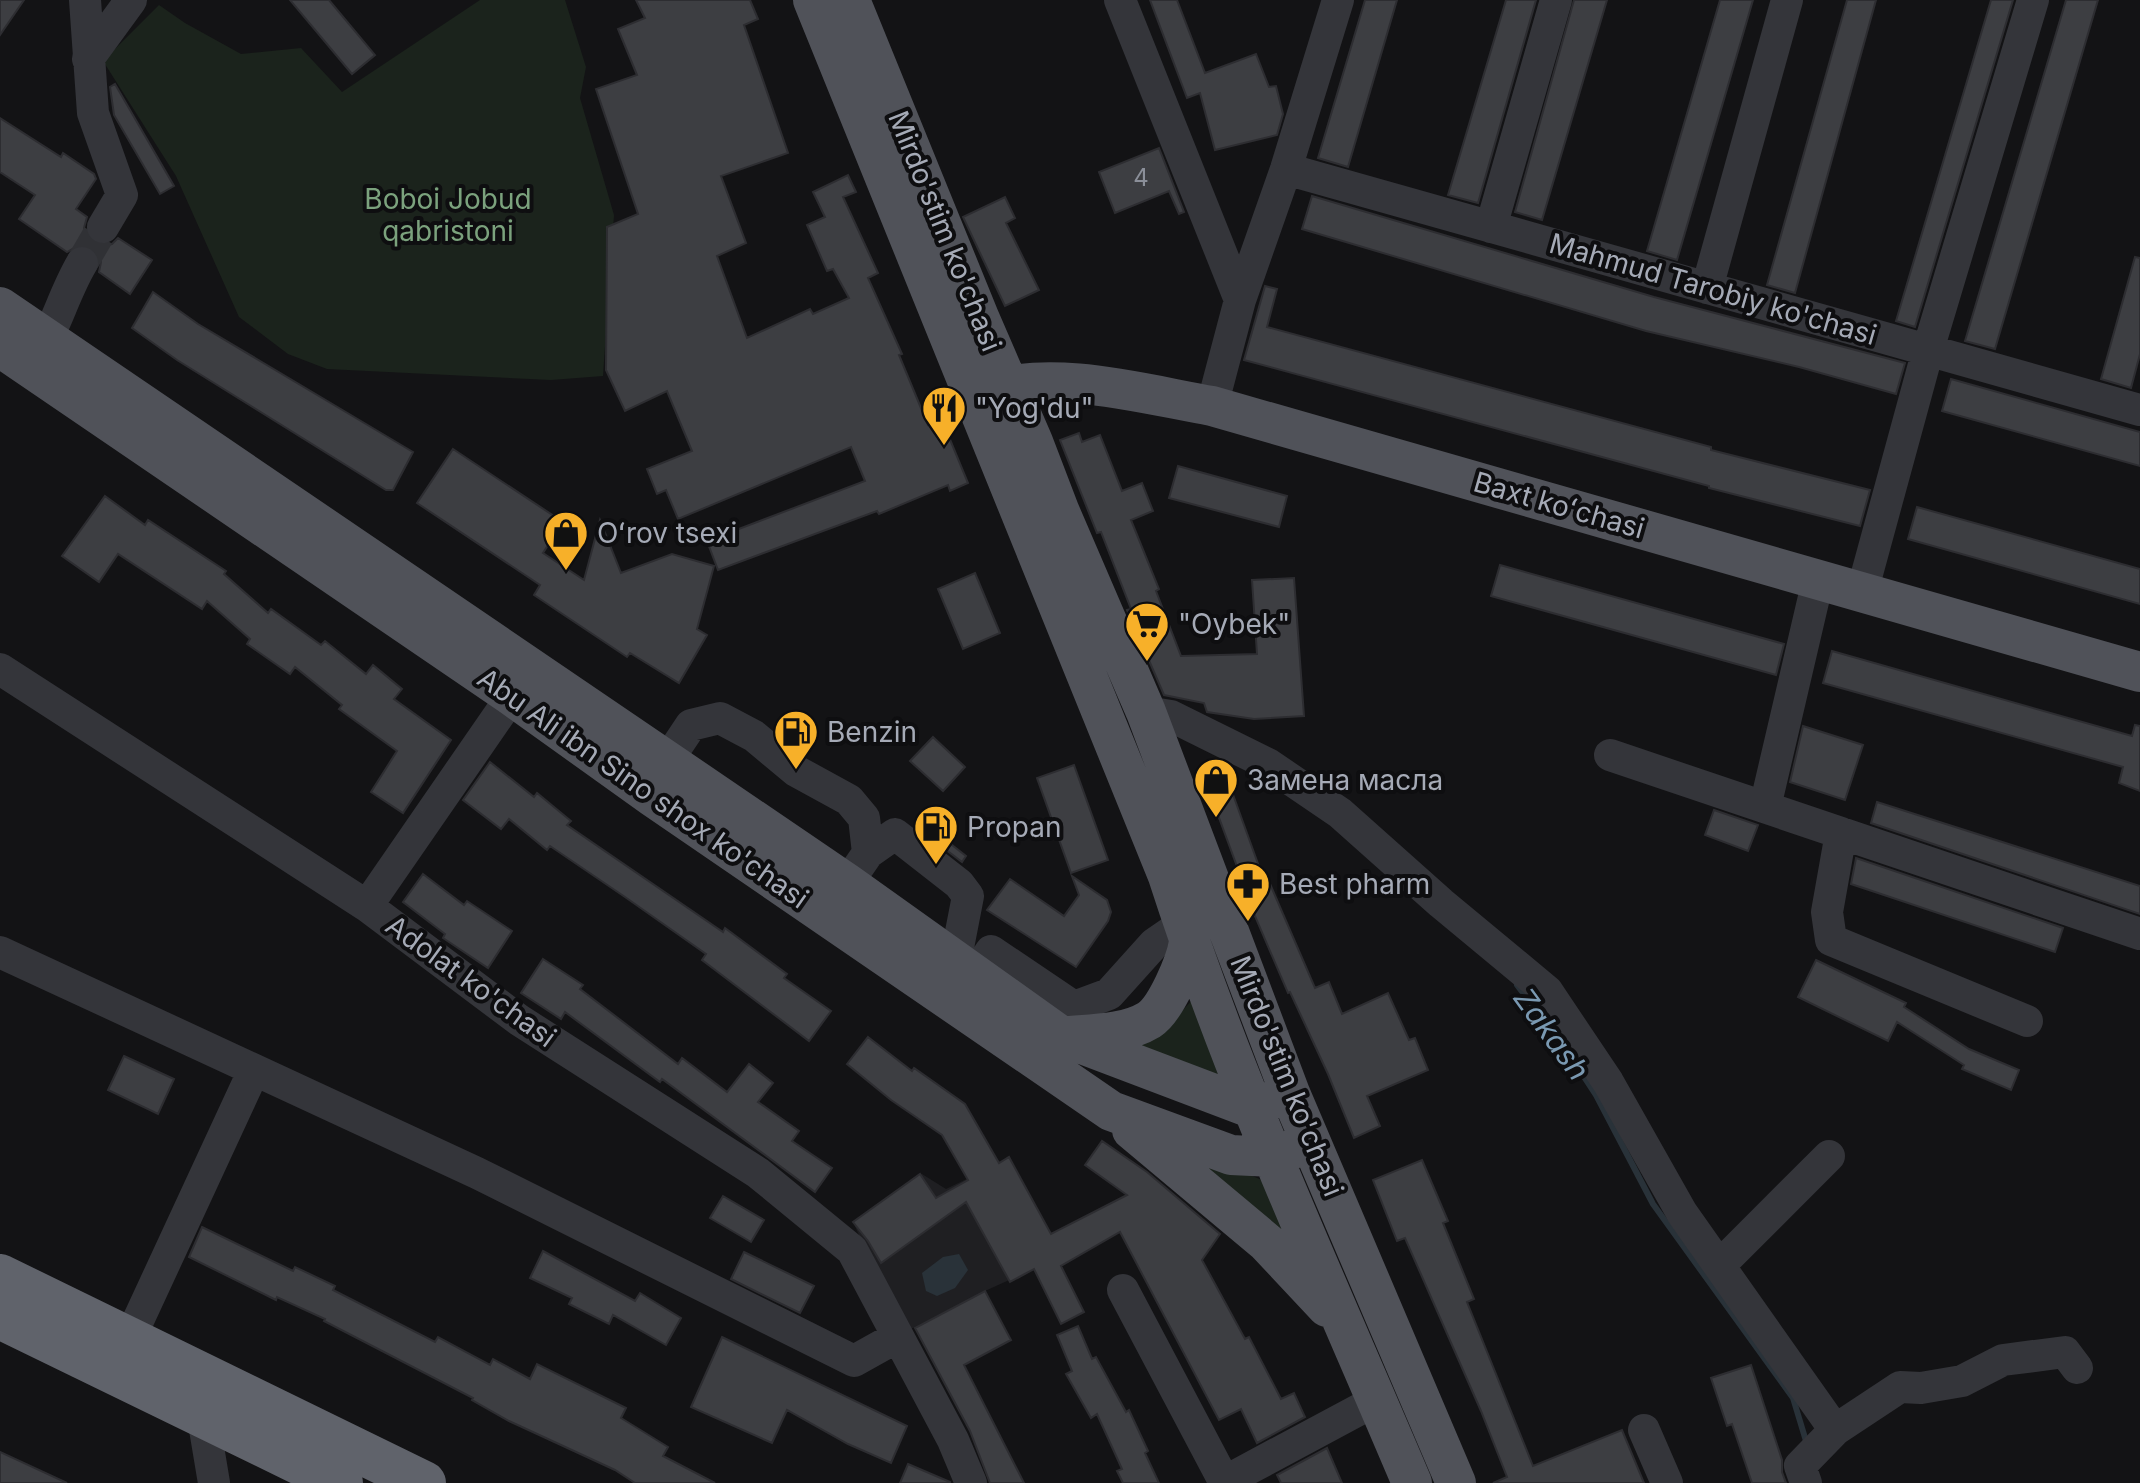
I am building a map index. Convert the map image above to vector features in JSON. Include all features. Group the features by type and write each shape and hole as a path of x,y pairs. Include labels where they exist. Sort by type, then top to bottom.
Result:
{"highway":[{"path":"0,1276 424,1483"},
{"path":"0,1317 341,1483"}],"main road":[{"name":"Mirdo'stim ko'chasi","path":"813,0 990,390 1059,510 1146,712 1290,1093 1456,1483"},
{"name":"Mirdo'stim ko'chasi","path":"850,0 1251,1108 1412,1483"},
{"name":"Abu Ali ibn Sino shox ko'chasi","path":"0,307 26,351 653,797 1111,1111 1231,1155 1273,1157 1312,1143"},
{"name":"Abu Ali ibn Sino shox ko'chasi","path":"26,351 667,761 858,869 964,970 1061,1036 1251,1108"},
{"name":"Baxt koʻchasi","path":"990,390 1049,382 1102,387 1212,406 2140,672"},
{"path":"1061,1036 1113,1032 1150,1019 1178,980 1186,933"},
{"path":"1251,1108 1290,1093"},
{"path":"1111,1111 1267,1243 1346,1328"}],"street":[{"path":"85,0 93,113 122,195 103,227"},
{"path":"88,59 131,0"},
{"path":"1120,0 1240,300"},
{"path":"1212,406 1240,300 1286,169 1338,0"},
{"path":"1491,227 1556,0"},
{"path":"1707,288 1787,0"},
{"path":"1862,592 1928,350 2033,0"},
{"name":"Mahmud Tarobiy ko'chasi","path":"1286,169 1928,350 2138,404"},
{"path":"26,351 82,263"},
{"path":"1765,807 1818,580"},
{"name":"Adolat ko'chasi","path":"0,669 367,906 519,1020 758,1173 852,1250 953,1440 971,1483"},
{"path":"367,906 512,696"},
{"path":"1146,712 1171,716 1268,764 1340,813 1547,991 1608,1082 1682,1213 1835,1430"},
{"path":"667,761 691,725 720,718 754,736 796,771 849,800 864,818 858,869"},
{"path":"1610,755 2140,934"},
{"path":"1841,833 1827,912 1831,940 2027,1021"},
{"path":"858,869 895,834 959,884 968,896 964,970"},
{"path":"964,970 991,951 1074,1007 1109,994 1154,944 1186,933"},
{"path":"0,952 477,1173 854,1361 897,1337"},
{"path":"129,1340 254,1070"},
{"path":"1720,1265 1829,1156"},
{"path":"1123,1290 1225,1483 1377,1400"},
{"path":"1806,1483 1800,1466 1835,1430 1900,1387 1921,1388 1962,1381 2003,1360 2065,1352 2077,1368"},
{"path":"203,1417 214,1483"},
{"path":"1644,1430 1667,1483"}],"shaded area":[{"path":"1008,1159 1058,1258 911,1329 877,1274 854,1224 922,1174 946,1189"},
{"path":"959,1254 968,1270 955,1288 937,1296 926,1291 922,1273 943,1257"}],"green space":[{"name":"Boboi Jobud qabristoni","path":"480,0 565,0 586,67 580,98 614,215 603,376 551,380 327,369 288,354 239,317 176,176 103,61 159,5 241,54 301,48 342,92"},
{"path":"1196,996 1224,1085 1127,1047 1183,1010"},
{"path":"1157,1136 1269,1183 1294,1251"}],"building":[{"path":"0,0 24,0 0,35"},
{"path":"290,0 329,0 375,55 352,74"},
{"path":"636,0 750,0 758,19 744,25 788,153 721,176 746,243 717,256 747,338 810,309 813,314 849,298 833,269 827,271 807,225 825,217 813,192 848,175 856,192 843,197 878,273 868,278 902,354 899,355 928,425 942,420 968,483 950,491 948,485 879,514 877,511 718,570 707,541 865,481 851,447 678,519 666,490 657,494 647,469 692,451 667,391 625,411 606,370 607,227 638,214 596,89 637,75 618,29 645,18"},
{"path":"1150,0 1177,0 1205,73 1256,54 1269,87 1276,86 1283,114 1277,135 1215,150 1200,93 1187,98"},
{"path":"1365,0 1397,0 1348,167 1318,158"},
{"path":"1506,0 1536,0 1478,203 1448,195"},
{"path":"1574,0 1607,0 1542,220 1515,212"},
{"path":"1720,0 1753,0 1677,260 1647,251"},
{"path":"1847,0 1876,0 1795,293 1767,285"},
{"path":"1991,0 2013,0 1915,327 1896,321"},
{"path":"2066,0 2098,0 1995,349 1965,341"},
{"path":"115,84 174,186 160,194 114,115 110,87"},
{"path":"0,118 94,174 96,179 76,209 87,217 84,228 87,237 102,246 112,244 118,238 152,260 130,294 99,272 99,254 92,247 81,244 67,252 19,219 35,195 0,172"},
{"path":"1159,148 1184,212 1179,214 1169,191 1115,213 1099,172"},
{"path":"1312,196 1654,297 1905,363 1896,394 1799,367 1646,331 1302,229"},
{"path":"1005,197 1015,218 1006,223 1039,290 1005,306 963,217"},
{"path":"2135,257 2140,258 2140,354 2131,388 2101,379"},
{"path":"1265,286 1277,289 1267,327 1711,447 1711,450 1870,490 1860,526 1709,488 1244,360"},
{"path":"153,292 198,324 413,452 393,490 386,490 177,360 132,328"},
{"path":"1951,379 2140,432 2140,466 1942,411"},
{"path":"1079,433 1082,442 1100,435 1122,491 1142,483 1153,511 1131,520 1159,589 1156,591 1181,656 1257,654 1252,580 1294,578 1304,716 1254,719 1207,712 1204,703 1164,695 1127,610 1131,609 1101,532 1097,533 1060,440"},
{"path":"453,449 563,522 543,553 584,580 600,520 621,573 672,554 714,566 697,629 707,635 679,683 630,653 627,657 534,595 540,585 417,503"},
{"path":"1178,466 1287,496 1279,527 1169,498"},
{"path":"105,496 145,525 148,520 226,571 224,574 268,613 271,609 321,645 325,641 366,674 373,665 402,689 394,699 451,740 403,813 371,792 397,751 339,709 342,705 295,667 290,674 247,644 250,639 207,601 202,609 118,554 99,582 62,556"},
{"path":"1917,507 2140,569 2140,604 1908,539"},
{"path":"1500,565 1784,644 1776,675 1491,596"},
{"path":"975,573 1000,633 963,649 938,589"},
{"path":"1832,651 2132,736 2135,725 2140,726 2140,791 2119,783 2123,767 1823,683"},
{"path":"1803,726 1863,745 1845,800 1790,782"},
{"path":"933,737 965,767 943,791 910,761"},
{"path":"490,762 534,797 537,793 571,821 567,825 723,932 725,928 787,974 784,978 831,1011 809,1041 702,960 706,954 625,897 550,846 547,850 509,819 501,829 463,800"},
{"path":"1074,765 1108,860 1071,873 1037,778"},
{"path":"1231,789 1261,872 1264,870 1315,988 1329,982 1342,1014 1388,993 1409,1040 1415,1038 1428,1070 1367,1096 1380,1126 1354,1138 1240,881 1211,796"},
{"path":"1877,802 2140,886 2140,914 1871,823"},
{"path":"1714,810 1758,825 1748,851 1705,835"},
{"path":"924,823 966,856 962,862 919,829"},
{"path":"1856,858 2063,928 2055,952 1851,884"},
{"path":"423,874 464,905 467,901 512,931 488,968 443,938 445,934 403,902"},
{"path":"1072,876 1107,900 1111,912 1076,967 987,910 1010,879 1064,916 1079,895"},
{"path":"543,959 583,985 580,989 678,1064 682,1058 727,1092 749,1064 773,1083 758,1102 799,1131 792,1141 832,1168 815,1192 565,1012 561,1019 521,993"},
{"path":"1816,960 1906,1003 1904,1007 1969,1049 2019,1070 2011,1090 1962,1069 1964,1065 1897,1022 1888,1041 1798,997"},
{"path":"868,1037 912,1071 914,1068 965,1104 999,1163 1009,1157 1051,1234 1127,1195 1085,1165 1102,1141 1147,1172 1220,1234 1202,1260 1245,1339 1249,1337 1281,1399 1294,1393 1305,1417 1257,1443 1241,1409 1219,1420 1120,1232 1061,1266 1084,1312 1061,1324 1034,1269 1010,1282 966,1202 881,1263 853,1222 920,1174 936,1198 968,1180 942,1135 891,1100 847,1064"},
{"path":"124,1056 174,1079 158,1114 108,1090"},
{"path":"1422,1160 1448,1221 1443,1223 1474,1299 1467,1302 1533,1466 1622,1430 1644,1483 1493,1483 1507,1477 1481,1411 1405,1238 1397,1241 1373,1180"},
{"path":"723,1196 764,1220 751,1242 710,1218"},
{"path":"202,1227 293,1271 295,1267 335,1286 333,1290 435,1342 438,1337 490,1365 493,1359 530,1379 537,1364 626,1408 621,1418 668,1447 663,1456 715,1483 635,1483 615,1470 509,1421 473,1398 325,1319 277,1297 276,1300 189,1257"},
{"path":"543,1251 635,1301 640,1293 681,1318 666,1345 613,1315 609,1324 569,1304 572,1298 530,1278"},
{"path":"744,1252 814,1286 800,1313 731,1279"},
{"path":"985,1291 1011,1340 964,1365 1024,1483 990,1483 970,1431 915,1328"},
{"path":"1078,1326 1092,1359 1096,1357 1126,1412 1129,1410 1159,1483 1123,1483 1117,1471 1122,1469 1097,1414 1091,1418 1066,1374 1072,1371 1057,1335"},
{"path":"722,1337 907,1426 891,1463 848,1444 787,1410 772,1443 691,1407"},
{"path":"1751,1365 1782,1460 1786,1483 1752,1483 1732,1424 1727,1426 1711,1378"},
{"path":"1327,1448 1342,1483 1281,1483 1277,1475"},
{"path":"0,1452 67,1483 0,1483"},
{"path":"908,1464 950,1482 950,1483 900,1483"}],"waterway":[{"name":"Zakash","path":"1517,985 1566,1049 1596,1095 1653,1204 1793,1398 1806,1441"}],"tunnel":[{"path":"82,263 103,227"}],"place":[{"name":"\"Yog'du\"","path":"944,447"},
{"name":"Oʻrov tsexi","path":"566,572"},
{"name":"\"Oybek\"","path":"1147,663"},
{"name":"Benzin","path":"796,771"},
{"name":"Замена масла","path":"1216,819"},
{"name":"Propan","path":"936,866"},
{"name":"Best pharm","path":"1248,923"}]}
